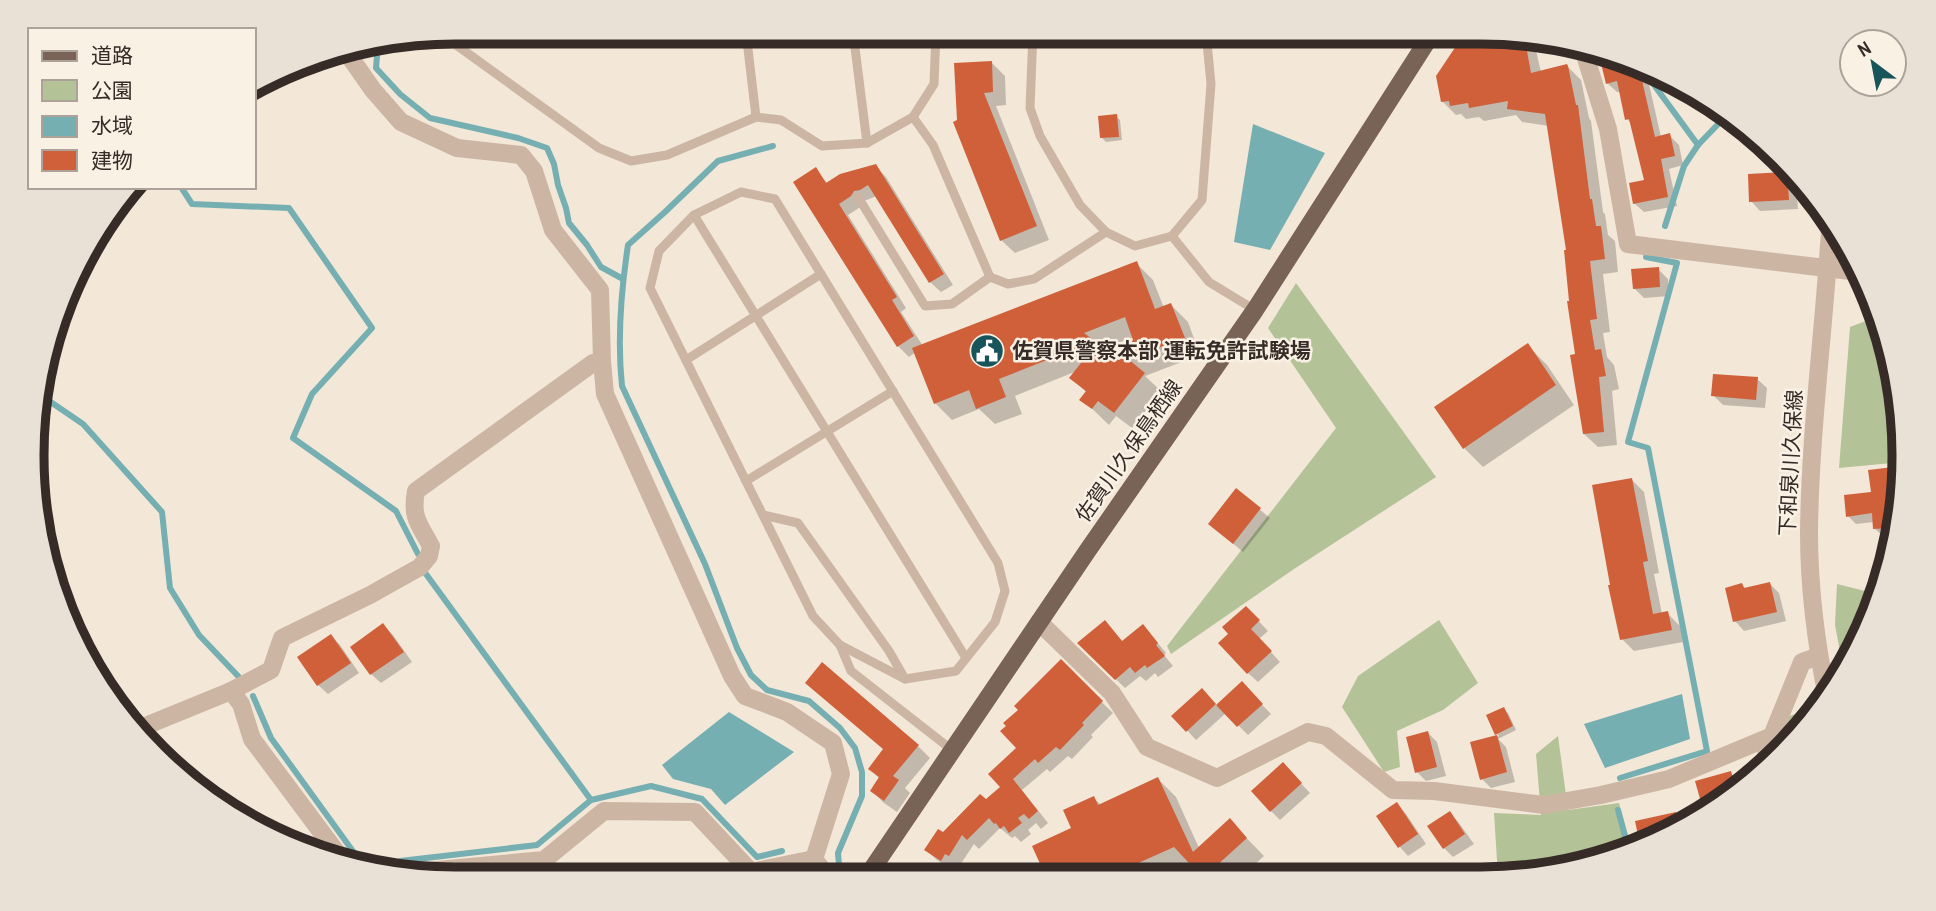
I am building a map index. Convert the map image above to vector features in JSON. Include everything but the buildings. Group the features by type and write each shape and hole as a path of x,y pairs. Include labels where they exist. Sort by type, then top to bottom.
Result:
{"main road":[{"name":"佐賀川久保鳥栖線","path":"873,867 1255,310 1425,44"}],"street":[{"path":"350,58 373,90 401,122 457,148 521,155 534,171 553,230 600,290 605,394 732,676 745,696 788,712 833,743 841,774 814,859"},
{"path":"1586,58 1608,129 1628,244 1849,271"},
{"name":"下和泉川久保線","path":"1824,682 1811,585 1809,533 1817,380 1830,238"},
{"path":"145,726 231,691 271,670 282,638 420,567 429,556 431,546 415,516 413,507 416,491 593,363 602,361"},
{"path":"1039,622 1112,693 1147,747 1217,778 1308,732 1326,736 1394,790 1434,791 1545,805 1670,779 1772,736"},
{"path":"1767,751 1801,662 1819,656"},
{"path":"231,691 241,705 252,739 333,848"},
{"path":"469,867 544,860 604,811 695,812 746,867"},
{"path":"775,867 814,859"},
{"path":"814,859 820,867"}],"lane":[{"path":"455,44 599,148 631,161 667,155 756,117 781,120 822,146 867,143 913,117 934,84 936,44"},
{"path":"747,44 756,117"},
{"path":"855,44 867,143"},
{"path":"1033,44 1030,108 1040,136 1080,205 1106,232 1135,246 1172,236 1202,200 1211,84 1207,44"},
{"path":"913,117 933,145 990,277 1008,284 1034,279 1106,232"},
{"path":"741,192 775,199 821,274 998,563 1005,591 995,622 956,671 905,679 840,645 813,616 650,288 659,251 694,215 741,192"},
{"path":"858,197 925,306 952,304 990,277"},
{"path":"694,215 966,658"},
{"path":"1172,236 1209,282 1255,310"},
{"path":"686,360 821,274"},
{"path":"746,481 893,391"},
{"path":"763,515 798,523 889,651 905,679"},
{"path":"840,645 851,671 952,750"}],"green space":[{"path":"1296,283 1436,477 1294,569 1171,654 1167,646 1336,428 1268,328"},
{"path":"1869,320 1878,349 1889,402 1892,463 1839,468 1850,327"},
{"path":"1837,584 1869,592 1841,655 1835,625"},
{"path":"1439,620 1478,683 1443,710 1397,731 1400,767 1384,772 1342,707 1358,676"},
{"path":"1802,712 1783,735 1789,716"},
{"path":"1558,736 1568,810 1619,803 1629,839 1561,859 1497,866 1494,813 1541,815 1536,754"}],"water":[{"path":"1253,124 1325,153 1270,250 1234,242"},
{"path":"1682,694 1690,739 1605,768 1584,724"},
{"path":"729,712 794,752 725,805 711,789 673,779 662,765"}],"waterway":[{"path":"377,52 376,68 400,94 430,118 518,138 547,148 554,164 569,223 601,267 623,279"},
{"path":"1651,81 1698,145"},
{"path":"1665,226 1684,166 1698,145 1721,121"},
{"path":"773,146 718,161 628,245 620,315 622,386 705,564 737,648 751,675 767,690 809,701 840,728 855,748 862,772 862,796 838,853 839,865 844,867"},
{"path":"182,189 192,204 289,208 372,328 312,394 293,438 396,511 418,554"},
{"path":"1620,778 1707,751 1648,448 1628,442 1677,263 1646,257"},
{"path":"47,400 83,424 162,512 170,588 199,635 238,676"},
{"path":"426,574 591,800 651,786 702,799 757,857 782,851"},
{"path":"253,696 271,738 355,854"},
{"path":"397,863 537,845 591,800"},
{"path":"1618,810 1626,840"}],"place":[{"name":"佐賀県警察本部 運転免許試験場","path":"987,351"}]}
